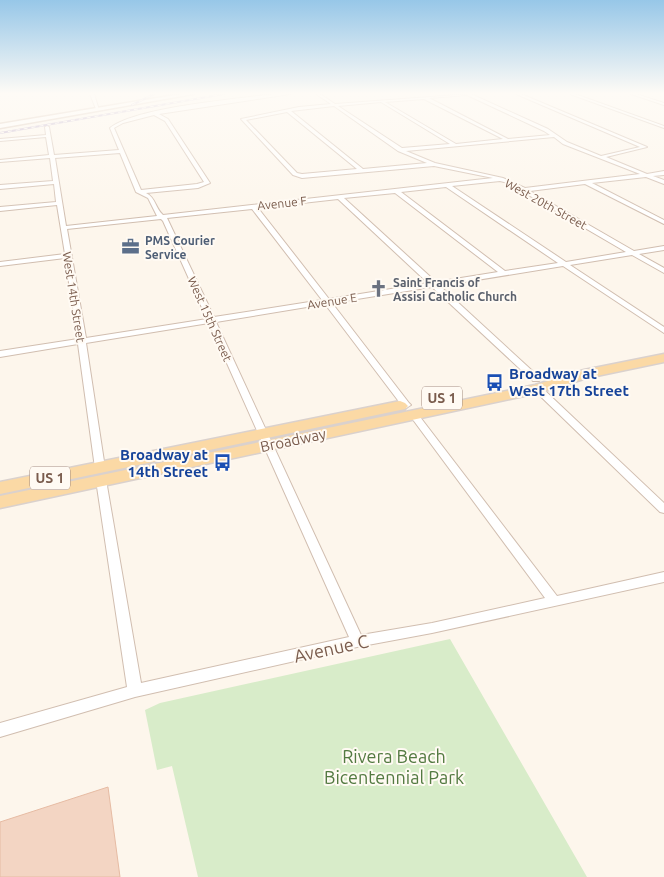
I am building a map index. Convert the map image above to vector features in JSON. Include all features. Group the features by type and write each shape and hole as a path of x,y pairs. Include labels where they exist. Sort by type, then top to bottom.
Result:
{"main road":[{"name":"Broadway","path":"0,488 100,474 537,384 569,373 584,374 664,358"},
{"name":"Broadway","path":"0,502 100,474"}],"street":[{"name":"West 15th Street","path":"115,135 139,192 150,197 158,214 166,220 357,641"},
{"path":"139,192 198,186 207,183 176,135"},
{"path":"258,135 296,174 302,176 434,164"},
{"path":"318,135 362,171"},
{"name":"West 20th Street","path":"378,135 414,158 501,179 525,190 664,271"},
{"path":"438,135 455,145"},
{"path":"497,135 507,140"},
{"path":"602,157 645,147 616,135"},
{"path":"0,140 48,136"},
{"name":"West 14th Street","path":"48,136 82,341 100,474 135,691"},
{"path":"400,150 555,136 570,146 664,182"},
{"path":"0,161 121,150"},
{"path":"525,190 664,172"},
{"name":"Avenue F","path":"63,228 501,179"},
{"path":"0,187 56,182"},
{"path":"586,182 664,222"},
{"path":"448,185 664,331"},
{"path":"396,191 504,274"},
{"path":"339,197 434,285 664,509"},
{"path":"0,209 59,203"},
{"path":"253,206 554,601"},
{"name":"Avenue E","path":"0,354 664,248"},
{"path":"0,264 68,256"},
{"name":"Avenue C","path":"0,730 135,691 357,641 432,628 664,577"}],"green space":[{"name":"Rivera Beach Bicentennial Park","path":"450,639 587,877 198,877 172,766 157,770 145,710 160,703"}],"building":[{"path":"108,787 120,877 0,877 0,822"}],"place":[{"name":"PMS Courier Service","path":"131,247"},
{"name":"Saint Francis of Assisi Catholic Church","path":"379,289"},
{"name":"Broadway at West 17th Street","path":"495,382"},
{"name":"Broadway at 14th Street","path":"222,463"}]}
